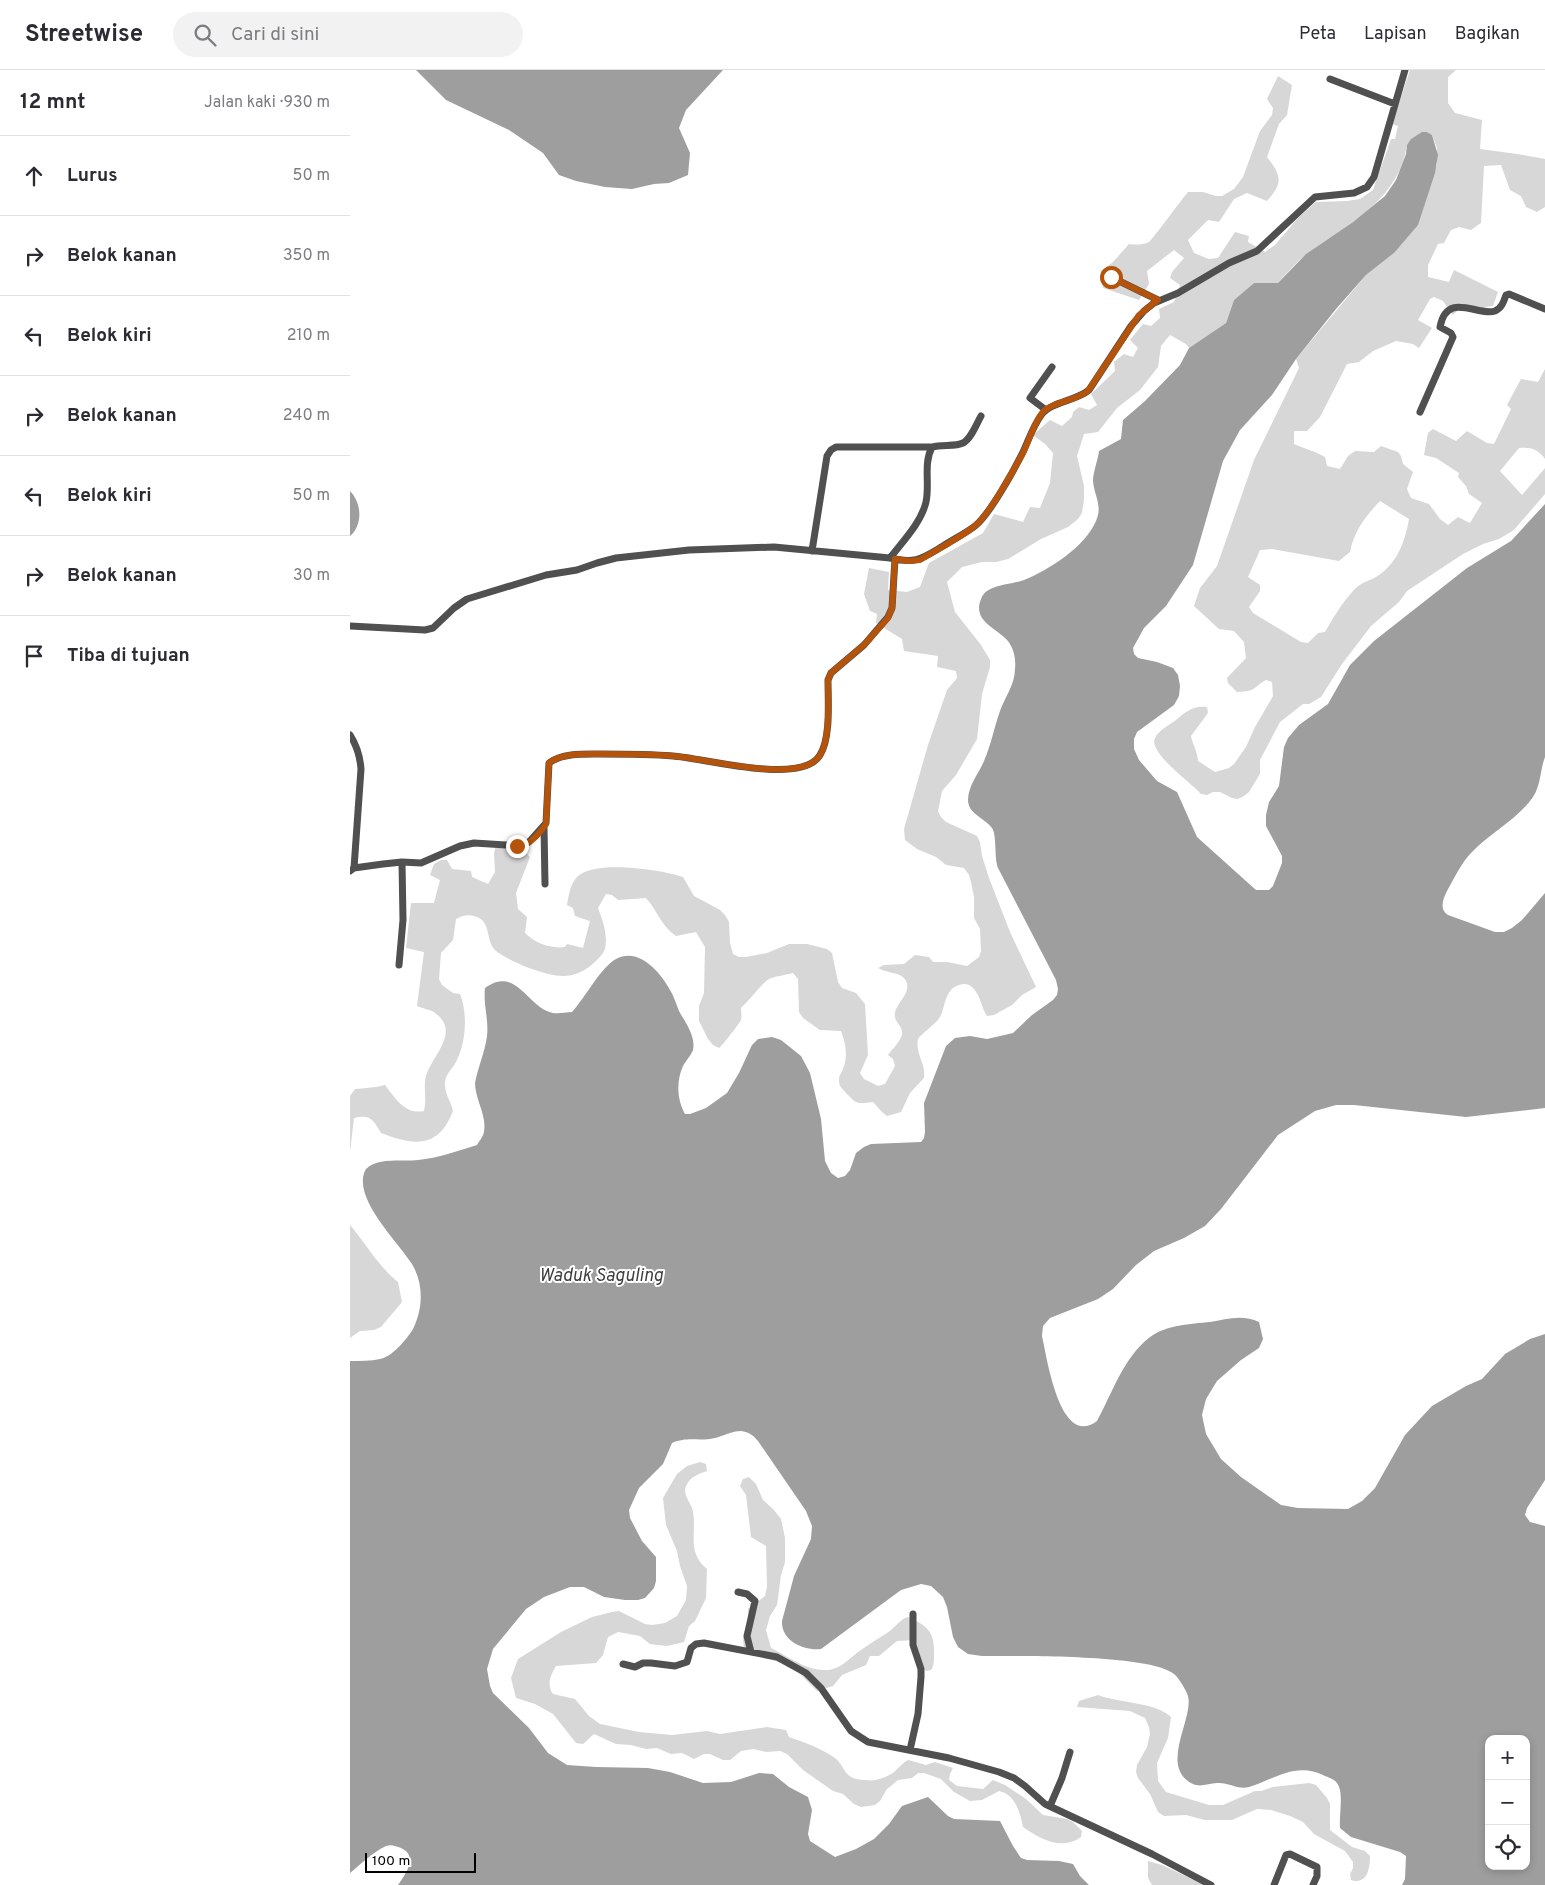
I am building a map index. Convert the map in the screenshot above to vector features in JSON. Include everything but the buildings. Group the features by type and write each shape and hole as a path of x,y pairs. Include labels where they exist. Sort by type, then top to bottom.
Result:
{"street":[{"path":"350,626 425,630 433,628 454,608 467,599 546,575 577,570 597,562 616,558 689,550 774,547 910,561 920,560 975,526 985,516 1023,452 1034,426 1046,410 1079,397 1088,391 1139,315 1158,300 1178,293 1229,263 1257,251 1315,196 1354,193 1367,186 1374,177 1405,70"},
{"path":"1330,79 1395,104"},
{"path":"1111,277 1158,300"},
{"path":"1420,412 1453,337 1451,333 1440,326 1443,316 1447,312 1458,307 1494,311 1500,308 1506,295 1509,294 1545,310"},
{"path":"1046,410 1030,398 1052,366"},
{"path":"812,551 828,456 831,450 836,447 932,447 963,443 967,440 981,416"},
{"path":"545,884 544,827 547,819 547,768 549,763 570,756 632,754 674,756 781,770 797,769 814,762 819,757 826,740 828,680 831,673 864,645 888,618 892,608 892,558 923,512 928,493 927,464 932,447"},
{"path":"350,735 356,745 361,769 352,870 402,862 421,863 460,846 474,844 522,846 529,842 544,827"},
{"path":"399,965 403,920 402,862"},
{"path":"738,1592 747,1594 754,1601 747,1636 751,1652"},
{"path":"910,1750 918,1714 921,1677 921,1669 913,1645 913,1614"},
{"path":"623,1664 635,1667 646,1663 681,1665 687,1662 691,1648 700,1643 732,1647 777,1657 806,1673 821,1688 851,1731 868,1742 950,1758 1014,1778 1050,1806 1152,1854 1211,1885"},
{"path":"1050,1806 1062,1778 1070,1752"},
{"path":"1274,1885 1286,1855 1290,1854 1317,1867 1317,1876 1313,1885"}],"shaded area":[{"path":"1410,70 1456,70 1448,77 1448,103 1455,113 1482,120 1480,149 1545,159 1545,207 1537,212 1526,207 1521,196 1510,190 1501,165 1484,166 1481,223 1471,230 1459,227 1451,230 1444,243 1438,244 1428,265 1428,277 1449,282 1454,270 1498,292 1493,306 1459,309 1453,315 1443,301 1434,297 1430,299 1418,320 1432,328 1419,348 1413,344 1396,341 1373,351 1359,362 1347,364 1320,417 1307,431 1294,431 1294,444 1325,457 1327,466 1340,469 1348,456 1355,451 1374,452 1381,446 1398,452 1403,464 1413,472 1407,489 1411,498 1429,504 1440,519 1448,525 1458,517 1470,523 1482,503 1469,494 1466,486 1458,477 1459,473 1436,458 1424,455 1428,433 1433,429 1456,441 1467,431 1487,443 1494,444 1511,409 1507,405 1521,379 1538,382 1545,369 1545,459 1534,449 1519,448 1500,471 1522,495 1545,468 1545,494 1514,530 1499,539 1483,544 1463,554 1407,591 1399,602 1371,626 1342,664 1321,697 1309,704 1303,704 1280,722 1260,760 1260,774 1249,792 1238,799 1220,792 1213,792 1207,795 1201,794 1158,752 1155,738 1156,735 1186,712 1198,707 1207,707 1208,713 1191,736 1198,761 1215,772 1229,768 1246,747 1273,696 1272,682 1266,680 1253,689 1243,692 1237,692 1228,683 1227,678 1246,658 1244,642 1234,631 1219,629 1194,606 1200,588 1217,566 1254,460 1299,368 1296,359 1366,275 1394,253 1437,165 1437,148 1432,135 1427,132 1407,145 1402,164 1394,181 1383,196 1355,220 1304,256 1278,283 1254,283 1234,300 1226,323 1189,348 1186,344 1170,335 1161,346 1158,367 1140,390 1117,408 1098,432 1084,434 1077,456 1084,486 1082,513 1078,519 1068,527 1041,539 1008,559 962,567 947,582 955,612 981,645 990,660 990,667 982,694 977,739 956,775 942,791 938,811 946,822 977,836 989,878 1010,932 1036,987 1022,995 1012,1005 994,1015 987,1016 976,991 967,984 954,987 948,994 940,1017 918,1039 917,1044 924,1078 910,1093 901,1112 887,1116 873,1102 860,1103 855,1101 841,1087 839,1078 845,1064 846,1055 841,1031 820,1030 803,1018 799,1012 798,979 793,973 766,981 741,1008 741,1020 723,1044 719,1048 713,1045 699,1021 699,1006 704,993 705,947 696,932 676,936 671,932 646,898 618,900 612,895 606,894 598,908 605,933 605,949 598,959 581,972 566,976 541,972 523,966 502,955 492,946 486,926 480,918 469,915 456,919 453,940 441,953 439,979 442,985 453,993 460,994 465,1019 462,1046 456,1062 445,1079 446,1090 453,1111 447,1124 440,1133 432,1138 414,1142 381,1133 371,1119 364,1117 354,1118 350,1152 350,1096 355,1089 385,1085 406,1108 417,1112 424,1111 426,1076 446,1034 441,1018 432,1011 417,1006 424,952 406,948 411,903 434,903 440,880 430,875 434,864 441,860 447,860 452,869 471,871 472,877 488,884 495,872 494,853 497,841 522,849 530,857 516,893 518,909 527,917 525,933 544,945 565,947 567,944 583,948 590,921 575,916 573,908 567,905 571,886 577,877 586,872 598,868 613,867 645,869 683,877 694,896 720,910 725,915 729,922 730,943 733,954 739,957 767,953 789,944 807,944 827,949 832,953 838,982 842,988 856,993 865,1004 868,1055 860,1073 864,1079 878,1086 885,1084 895,1066 893,1059 888,1055 902,1035 895,1013 906,992 907,983 901,976 878,968 884,965 904,964 915,955 929,957 933,962 947,962 967,966 979,957 981,951 980,929 974,918 974,897 969,875 964,868 946,865 936,857 917,849 905,840 904,829 928,745 947,690 957,678 956,671 937,667 938,656 904,651 902,639 876,623 877,614 870,611 864,594 869,568 889,572 888,590 907,592 920,587 929,563 983,533 994,514 1023,522 1030,507 1040,508 1050,483 1053,453 1033,435 1050,420 1062,426 1079,407 1089,410 1097,405 1091,394 1115,371 1114,362 1124,354 1133,357 1138,348 1130,340 1143,324 1151,326 1160,318 1159,309 1174,302 1180,285 1170,278 1172,272 1184,258 1174,250 1147,271 1149,284 1139,300 1103,288 1101,271 1113,262 1129,244 1149,242 1188,192 1203,192 1222,196 1234,189 1243,177 1260,131 1272,115 1273,108 1267,99 1278,76 1292,85 1287,115 1279,124 1267,157 1278,175 1279,179 1276,189 1267,201 1247,193 1234,199 1219,222 1208,220 1188,240 1194,253 1209,259 1218,258 1235,232 1249,236 1248,242 1265,252 1275,245 1298,218 1316,202 1360,199 1373,190 1391,139 1395,139 1398,126 1392,124","holes":["1380,501 1409,519 1405,536 1395,559 1383,572 1356,588 1341,606 1325,632 1318,633 1308,643 1301,642 1253,613 1249,607 1260,591 1260,585 1248,577 1260,550 1272,549 1339,561 1350,552 1354,537 1361,525"]},
{"path":"350,1225 379,1262 398,1282 402,1302 381,1327 374,1330 360,1331 350,1338"},
{"path":"700,1462 706,1464 707,1471 692,1478 686,1486 685,1493 693,1512 694,1549 707,1569 706,1598 695,1621 689,1626 684,1642 667,1646 650,1644 640,1636 618,1632 608,1637 603,1655 596,1663 556,1666 550,1683 553,1694 575,1699 589,1716 600,1724 639,1732 672,1735 707,1731 720,1734 767,1727 786,1730 789,1737 816,1747 832,1756 851,1777 857,1779 873,1780 882,1778 892,1773 908,1760 926,1765 935,1762 953,1768 949,1780 957,1786 983,1789 993,1780 1005,1785 1026,1799 1043,1815 1067,1819 1073,1822 1082,1831 1081,1837 1066,1843 1051,1842 1023,1827 1016,1804 1005,1793 999,1791 982,1800 970,1801 954,1792 941,1779 924,1773 918,1773 912,1778 898,1780 887,1789 880,1801 875,1805 861,1807 854,1804 843,1794 833,1791 803,1770 787,1754 780,1751 766,1752 753,1749 741,1751 730,1760 723,1760 710,1754 704,1754 694,1759 682,1753 671,1754 657,1748 646,1749 616,1744 594,1734 583,1744 576,1743 553,1714 535,1704 516,1698 511,1678 518,1659 561,1632 592,1617 619,1611 645,1624 652,1625 665,1623 677,1616 686,1600 687,1586 677,1551 666,1525 663,1498 677,1474 687,1466"},
{"path":"749,1477 756,1484 763,1500 781,1519 785,1538 785,1562 781,1575 777,1605 770,1616 766,1630 771,1648 810,1668 830,1670 844,1663 908,1617 921,1623 931,1635 934,1657 931,1670 926,1671 923,1668 915,1640 897,1641 879,1656 870,1656 866,1665 842,1675 833,1686 817,1691 790,1666 744,1651 743,1638 748,1625 748,1609 765,1596 767,1586 766,1546 751,1537 746,1495 740,1486 743,1479"},
{"path":"1098,1695 1156,1708 1171,1717 1168,1738 1157,1763 1158,1781 1166,1792 1209,1805 1223,1805 1255,1791 1273,1787 1309,1783 1316,1785 1330,1804 1330,1830 1352,1847 1365,1851 1370,1856 1368,1871 1364,1878 1356,1881 1351,1880 1350,1874 1353,1862 1345,1851 1314,1834 1303,1822 1290,1816 1271,1810 1257,1809 1232,1820 1205,1820 1186,1815 1164,1816 1158,1812 1150,1794 1138,1778 1136,1772 1137,1765 1147,1747 1150,1734 1145,1718 1130,1711 1077,1707 1079,1701"},
{"path":"1148,1861 1162,1865 1205,1885 1152,1885 1148,1878"}],"water":[{"path":"416,70 723,70 686,110 679,128 690,153 688,175 669,183 632,189 605,187 576,181 559,175 543,153 509,130 446,100"},
{"name":"Waduk Saguling","path":"1422,132 1427,132 1432,135 1438,155 1435,173 1418,225 1394,253 1366,275 1336,309 1296,359 1272,395 1240,430 1223,461 1193,565 1166,606 1144,628 1133,648 1134,654 1138,658 1173,668 1178,675 1180,686 1179,696 1174,705 1137,732 1134,739 1134,749 1139,760 1157,781 1177,792 1197,837 1256,890 1269,890 1273,886 1282,863 1282,856 1266,826 1266,815 1269,802 1279,786 1284,747 1288,738 1299,725 1328,704 1350,665 1374,641 1467,568 1511,541 1545,504 1545,757 1539,782 1536,792 1527,805 1468,856 1458,870 1444,897 1443,910 1448,915 1495,932 1504,932 1522,920 1545,893 1545,1108 1466,1117 1354,1105 1336,1105 1315,1111 1278,1135 1221,1209 1205,1226 1184,1238 1154,1251 1136,1265 1113,1289 1098,1299 1050,1318 1043,1326 1042,1336 1052,1380 1065,1412 1074,1423 1084,1426 1097,1421 1126,1365 1141,1345 1156,1333 1179,1326 1234,1318 1247,1318 1259,1322 1263,1339 1259,1348 1241,1360 1217,1381 1206,1399 1202,1415 1206,1434 1221,1459 1241,1477 1281,1505 1298,1508 1348,1509 1362,1501 1375,1488 1405,1435 1432,1406 1482,1379 1505,1354 1530,1339 1545,1334 1545,1480 1527,1508 1525,1515 1530,1522 1545,1526 1545,1885 1402,1885 1405,1879 1406,1856 1400,1852 1351,1837 1340,1828 1341,1796 1338,1785 1335,1781 1314,1772 1304,1770 1286,1773 1245,1788 1219,1783 1193,1784 1183,1776 1178,1766 1180,1742 1189,1706 1187,1693 1174,1674 1160,1667 1112,1660 968,1654 958,1647 953,1637 943,1597 931,1586 921,1584 901,1590 821,1649 808,1648 795,1643 785,1634 782,1621 794,1576 811,1539 812,1526 806,1511 758,1441 751,1434 741,1431 715,1438 684,1440 672,1443 663,1464 639,1488 629,1510 630,1518 642,1541 656,1557 656,1581 654,1588 645,1598 625,1600 604,1597 584,1587 570,1587 544,1597 526,1609 493,1649 487,1669 493,1693 529,1728 548,1753 567,1765 648,1768 670,1772 703,1783 731,1782 759,1773 773,1774 789,1787 808,1797 812,1810 808,1834 810,1841 835,1857 856,1849 874,1839 889,1824 902,1806 928,1797 948,1816 954,1819 1000,1821 1021,1858 1073,1864 1080,1876 1089,1885 398,1885 409,1866 409,1856 401,1848 390,1845 376,1851 350,1873 350,1361 369,1361 385,1358 394,1351 413,1329 419,1313 421,1296 419,1280 412,1264 378,1219 370,1205 363,1180 366,1169 371,1165 384,1161 425,1159 477,1145 483,1135 484,1125 475,1083 487,1036 485,988 496,982 514,984 544,1010 553,1013 572,1012 610,963 625,956 641,959 661,976 671,992 691,1034 694,1045 693,1050 683,1066 678,1084 680,1103 685,1114 706,1108 727,1093 752,1045 758,1039 772,1037 781,1040 801,1056 810,1073 821,1119 825,1161 831,1173 838,1178 845,1176 850,1170 856,1153 864,1147 871,1144 921,1142 925,1132 924,1103 946,1046 955,1038 970,1036 987,1039 1013,1033 1032,1015 1053,1000 1057,995 1058,989 1056,980 998,868 994,831 989,824 971,809 968,800 968,795 982,766 1000,711 1015,675 1014,654 1011,646 1007,640 982,618 979,607 981,599 988,590 1024,580 1055,564 1084,540 1091,531 1098,516 1099,510 1093,481 1099,451 1121,439 1123,420 1145,401 1180,365 1189,348 1226,323 1234,300 1254,283 1278,283 1306,254 1353,222 1385,196 1396,180 1406,154 1407,145 1411,139"},
{"path":"350,491 359,508 359,520 350,536"}],"route":[{"path":"517,846 522,846 529,842 546,824 547,768 552,761 583,754 632,754 674,756 781,770 797,769 814,762 824,748 826,740 828,680 831,673 864,645 888,618 892,608 895,559 901,561 920,560 975,526 985,516 1023,452 1034,426 1042,414 1046,410 1079,397 1088,391 1139,315 1158,300 1111,277"}]}
